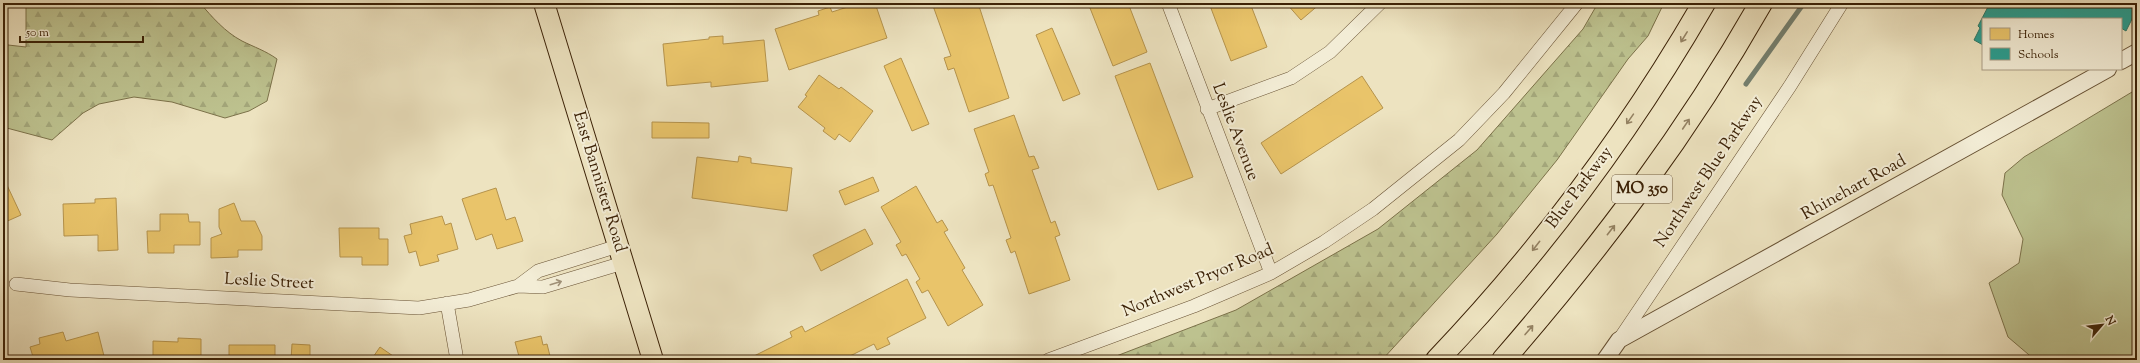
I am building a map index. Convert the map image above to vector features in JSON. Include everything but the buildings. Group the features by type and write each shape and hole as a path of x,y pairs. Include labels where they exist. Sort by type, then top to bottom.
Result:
{"highway":[{"name":"Blue Parkway","path":"1437,360 1525,260 1588,179 1653,87 1704,3"},
{"name":"MO 350","path":"1503,360 1567,286 1640,192 1706,94 1762,3"}],"main road":[{"name":"East Bannister Road","path":"544,3 653,360"}],"street":[{"name":"Leslie Avenue","path":"1168,3 1207,109 1271,273"},
{"path":"1207,109 1291,78 1330,52 1380,3"},
{"name":"Northwest Pryor Road","path":"1048,360 1194,306 1271,273 1324,242 1373,209 1459,140 1504,93 1577,3"},
{"name":"Northwest Blue Parkway","path":"1605,360 1790,86 1842,3"},
{"path":"2122,60 2137,52"},
{"name":"Rhinehart Road","path":"1619,340 2106,70"},
{"name":"Leslie Street","path":"16,284 70,290 418,308 469,300 518,286 538,271 621,255"},
{"path":"447,303 457,360"}],"green space":[{"path":"26,3 200,3 224,29 242,41 277,59 267,101 249,111 225,118 172,102 134,97 99,104 83,113 52,140 3,127 3,38 8,45 26,47"},
{"path":"1598,3 1664,3 1648,36 1628,59 1557,160 1497,234 1382,360 1106,360 1236,310 1378,229 1477,150 1583,29"},
{"path":"2137,89 2137,360 2035,360 2008,337 1989,283 2019,263 2023,239 2002,195 2005,173 2024,157"}],"waterway":[{"path":"1746,84 1804,3"}]}
